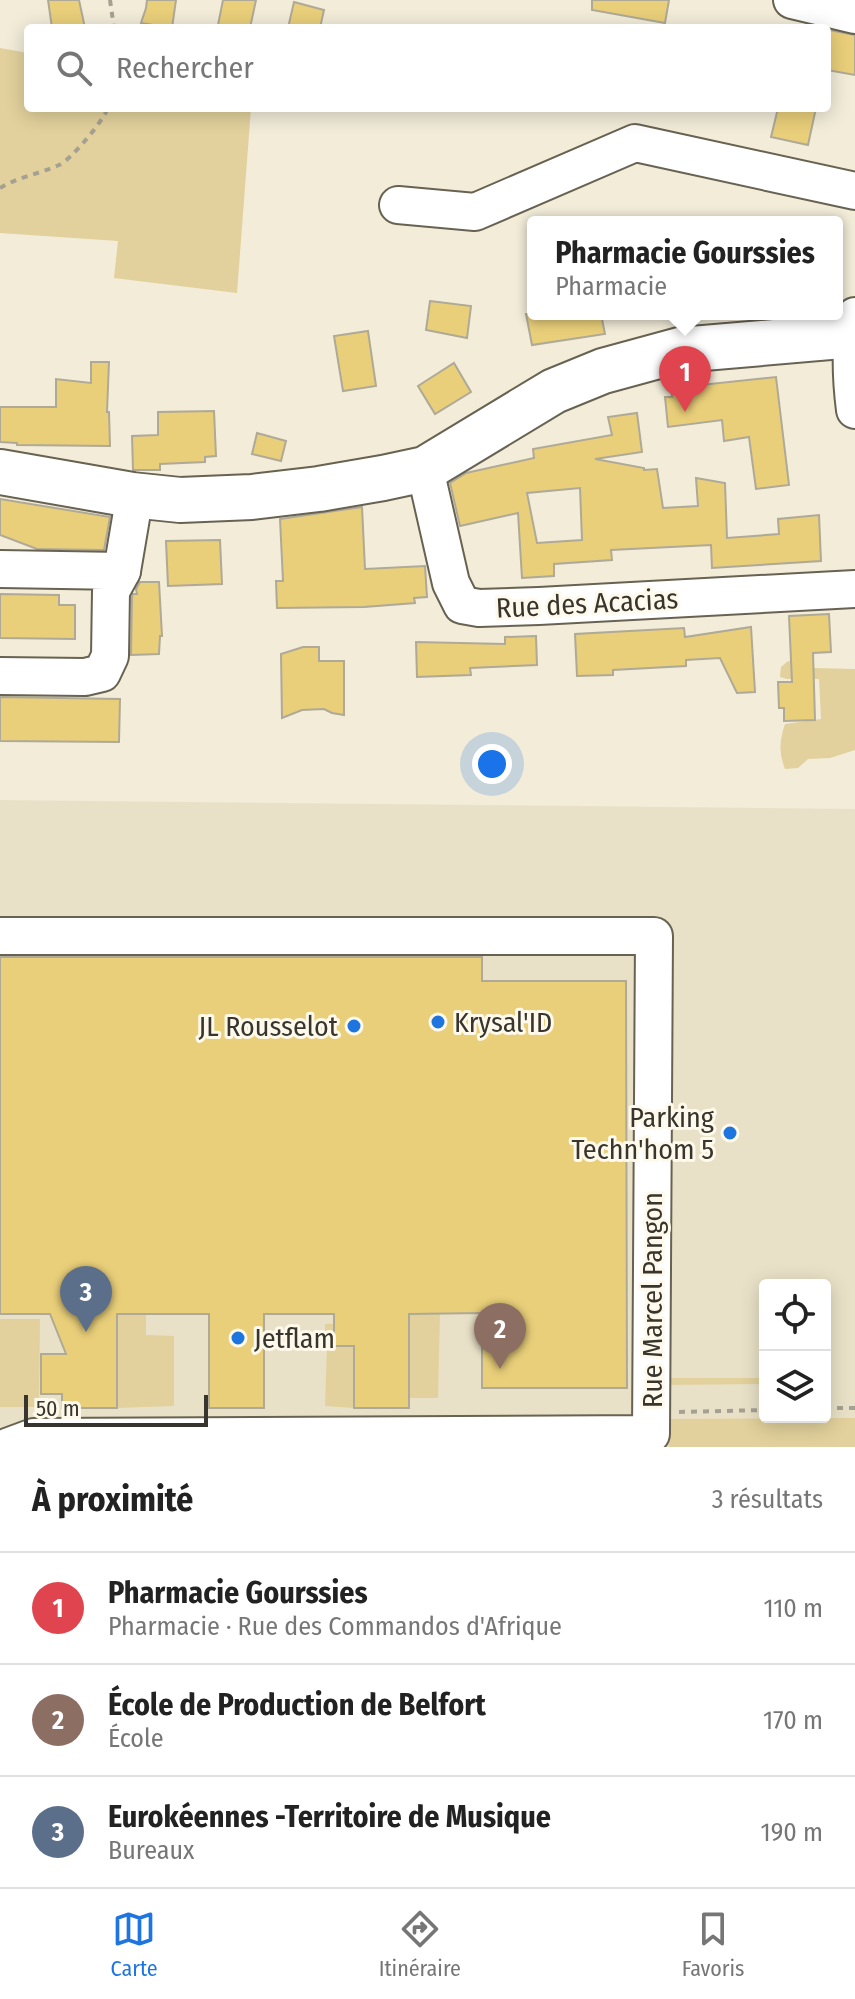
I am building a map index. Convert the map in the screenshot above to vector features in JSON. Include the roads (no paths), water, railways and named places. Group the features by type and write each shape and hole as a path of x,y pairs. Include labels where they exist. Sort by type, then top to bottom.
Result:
{"main road":[{"path":"0,472 132,495 180,500 252,497 367,481 425,469 554,391 603,371 680,350 854,329"}],"street":[{"path":"792,0 855,15"},
{"path":"398,205 475,212 635,143 855,191"},
{"path":"854,329 852,385 855,410"},
{"name":"Rue des Acacias","path":"425,469 451,583 462,605 479,608 539,606 855,589"},
{"path":"0,676 85,677 102,673 110,656 111,591 122,571 133,506 132,495"},
{"path":"0,569 122,571"},
{"name":"Rue Marcel Pangon","path":"0,936 654,936 651,1434 34,1437 7,1447"}],"place":[{"name":"Pharmacie Gourssies","path":"685,412"},
{"name":"Krysal'ID","path":"438,1022"},
{"name":"JL Rousselot","path":"354,1026"},
{"name":"Parking Techn'hom 5","path":"730,1133"},
{"name":"Eurokéennes -Territoire de Musique","path":"86,1332"},
{"name":"Jetflam","path":"238,1338"},
{"name":"École de Production de Belfort","path":"500,1369"}]}
